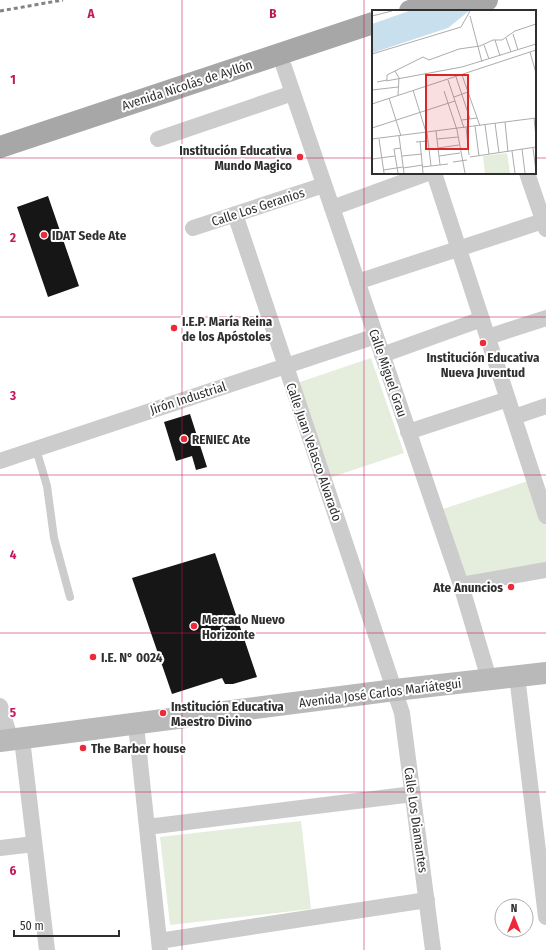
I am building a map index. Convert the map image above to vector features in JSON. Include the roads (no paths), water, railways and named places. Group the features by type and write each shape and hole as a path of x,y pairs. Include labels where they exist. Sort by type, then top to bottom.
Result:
{"main road":[{"path":"413,10 443,0"},
{"name":"Avenida Nicolás de Ayllón","path":"0,147 372,23"},
{"name":"Avenida Nicolás de Ayllón","path":"0,160 372,37"}],"street":[{"name":"Calle Miguel Grau","path":"284,67 461,585 489,679"},
{"path":"158,140 293,93"},
{"path":"332,208 425,174"},
{"path":"434,174 514,417 542,490 546,516"},
{"path":"357,282 459,249 545,225 527,174"},
{"name":"Calle Los Geranios","path":"193,228 324,185"},
{"name":"Calle Juan Velasco Alvarado","path":"235,214 395,690"},
{"path":"488,338 546,318"},
{"path":"382,355 482,319"},
{"name":"Jirón Industrial","path":"0,460 376,336"},
{"path":"408,432 508,399"},
{"path":"514,417 546,406"},
{"path":"461,585 546,570"},
{"name":"Avenida José Carlos Mariátegui","path":"11,740 546,672"},
{"path":"517,676 546,917"},
{"name":"Calle Los Diamantes","path":"395,690 402,713 433,950"},
{"path":"0,706 11,740 34,844 47,950"},
{"path":"136,725 160,945 427,900"},
{"path":"147,827 413,794"},
{"path":"0,848 34,844"}],"lane":[{"path":"36,449 47,486 54,538 70,597"}],"railway":[{"path":"0,11 63,0"}],"place":[{"name":"Institución Educativa Mundo Magico","path":"300,157"},
{"name":"IDAT Sede Ate","path":"44,235"},
{"name":"I.E.P. María Reina de los Apóstoles","path":"174,328"},
{"name":"Institución Educativa Nueva Juventud","path":"483,343"},
{"name":"RENIEC Ate","path":"184,439"},
{"name":"Ate Anuncios","path":"511,587"},
{"name":"Mercado Nuevo Horizonte","path":"194,626"},
{"name":"I.E. N° 0024","path":"93,657"},
{"name":"Institución Educativa Maestro Divino","path":"163,713"},
{"name":"The Barber house","path":"83,748"}]}
